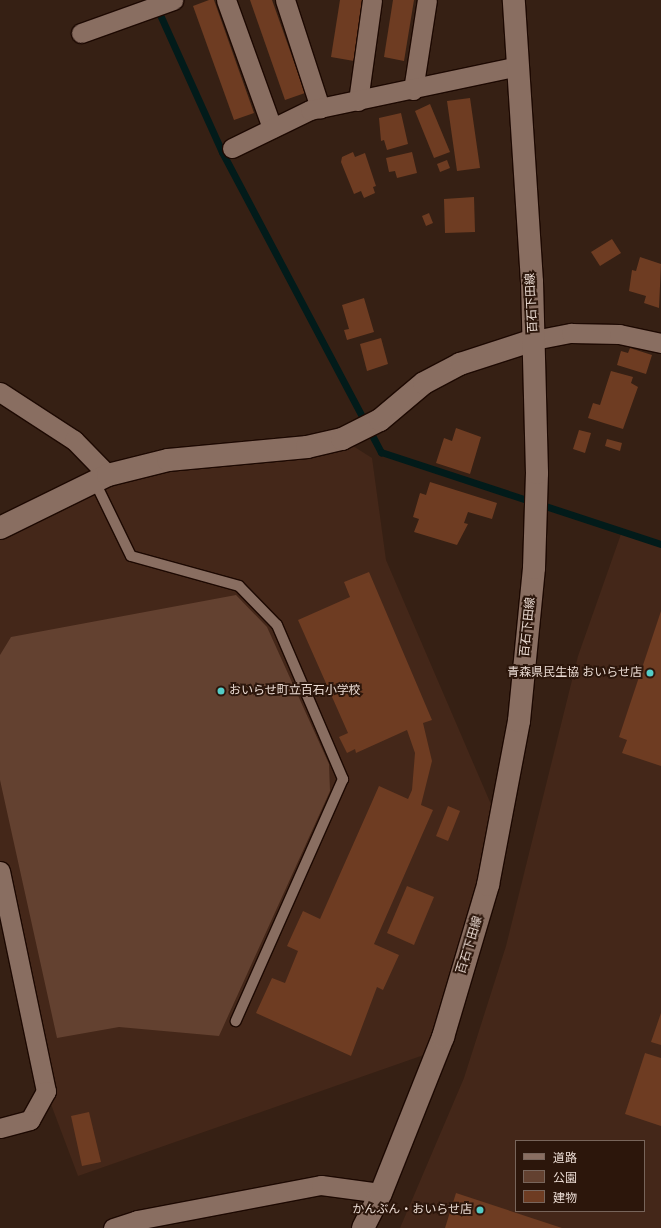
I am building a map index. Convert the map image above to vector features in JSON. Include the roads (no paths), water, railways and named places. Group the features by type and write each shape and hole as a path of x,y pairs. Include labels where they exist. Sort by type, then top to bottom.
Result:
{"main road":[{"name":"百石下田線","path":"363,1228 381,1193 443,1037 488,886 517,727 534,568 537,473 534,340 514,0"},
{"path":"0,528 102,478 168,460 307,447 342,439 380,420 424,383 460,364 534,340"}],"street":[{"path":"81,33 173,0"},
{"path":"226,0 272,128"},
{"path":"285,0 320,108"},
{"path":"358,101 372,0"},
{"path":"413,90 427,0"},
{"path":"232,148 272,128 320,108 413,90 518,66"},
{"path":"534,340 571,333 619,334 661,343"},
{"path":"0,392 74,440 102,478"},
{"path":"0,871 46,1091 30,1120 0,1128"},
{"path":"114,1228 137,1220 321,1185 381,1193"}],"lane":[{"path":"102,478 131,556 238,586 277,625 343,779 236,1021"}],"waterway":[{"path":"157,8 222,152 381,452 661,544"}],"place":[{"name":"青森県民生協 おいらせ店","path":"650,673"},
{"name":"おいらせ町立百石小学校","path":"221,691"},
{"name":"かんぶん・おいらせ店","path":"480,1210"}]}
